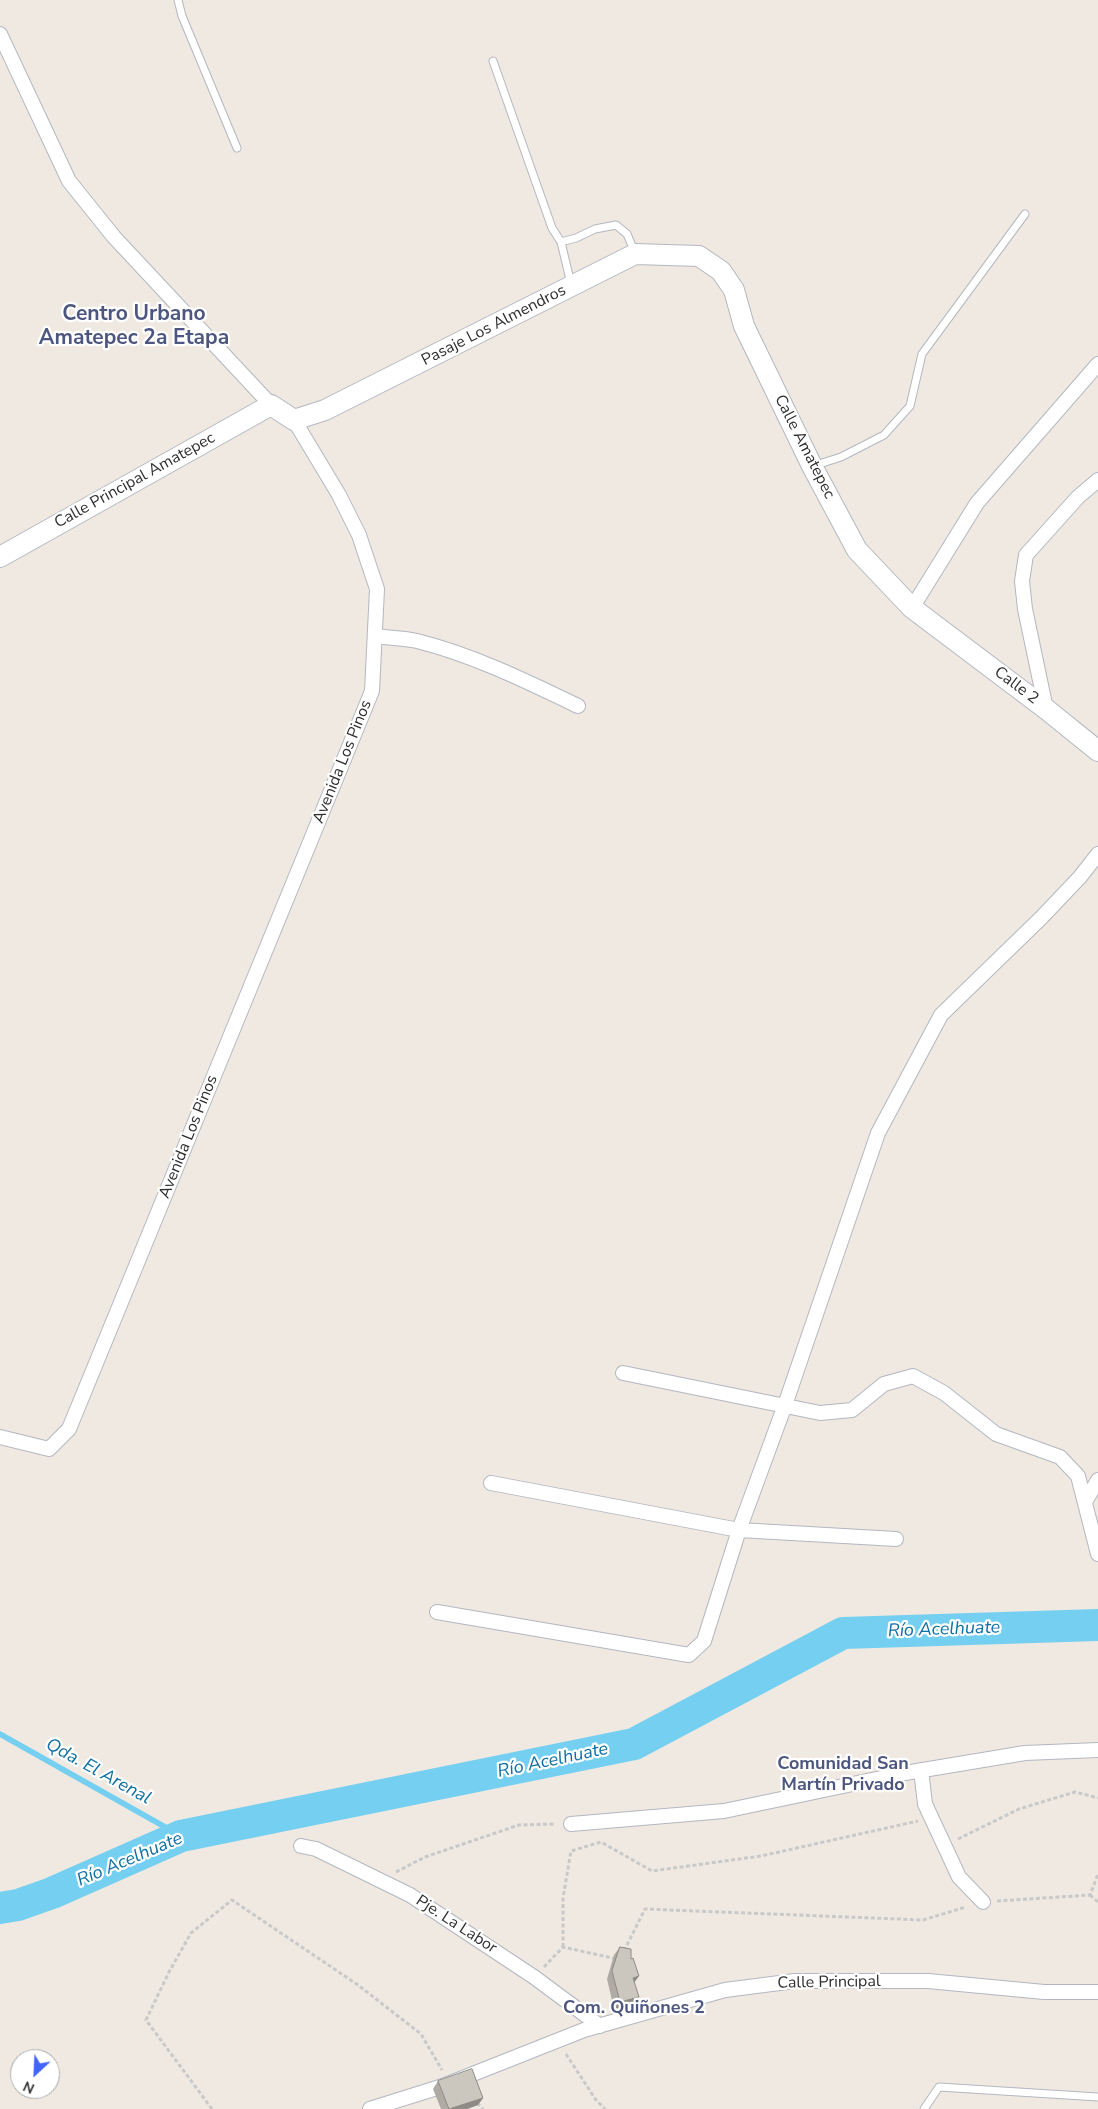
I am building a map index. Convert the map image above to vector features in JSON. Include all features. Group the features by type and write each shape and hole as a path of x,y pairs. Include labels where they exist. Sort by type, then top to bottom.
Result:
{"street":[{"name":"Avenida Los Pinos","path":"0,34 69,181 114,237 271,404 294,420 359,535 377,589 372,691 69,1429 49,1449 0,1437"},
{"name":"Pasaje Los Almendros","path":"294,420 325,410 635,254 699,256"},
{"name":"Calle Amatepec","path":"699,256 721,271 734,290 744,326 812,466 857,550 912,608 932,622"},
{"path":"912,608 977,503 1098,364"},
{"name":"Calle Principal Amatepec","path":"0,557 271,404"},
{"path":"1046,708 1025,609 1022,581 1026,555 1078,497 1098,480"},
{"name":"Calle 2","path":"932,622 1046,708 1098,751"},
{"path":"375,636 415,641 445,650 494,667 578,706"},
{"path":"437,1612 689,1655 704,1641 739,1530 786,1405 878,1133 941,1015 1041,918 1080,877 1098,854"},
{"path":"623,1373 820,1413 852,1410 884,1384 914,1376 944,1393 996,1434 1060,1458 1078,1476 1098,1554"},
{"path":"1085,1502 1098,1480"},
{"path":"492,1482 739,1530 896,1539"},
{"path":"571,1824 724,1811 921,1770 1025,1753 1098,1750"},
{"path":"921,1770 925,1804 944,1846 959,1877 983,1902"},
{"name":"Pje. La Labor","path":"301,1846 316,1850 410,1895 534,1977 600,2026"},
{"name":"Calle Principal","path":"370,2109 450,2083 600,2026 726,1990 795,1981 928,1981 1044,1992 1098,1992"}],"lane":[{"path":"178,0 182,16 237,148"},
{"path":"493,61 552,228 561,242 572,287"},
{"path":"812,466 841,457 884,434 910,406 922,354 1025,214"},
{"path":"561,242 576,238 595,229 616,226 627,234 635,254"},
{"path":"924,2109 939,2087 1098,2097"}],"path":[{"path":"944,1846 1019,1809 1075,1792 1098,1798"},
{"path":"534,1977 563,1947 563,1898 571,1851 601,1842 652,1871 761,1856 932,1818"},
{"path":"380,1880 424,1857 519,1825 571,1824 582,1848"},
{"path":"1090,1894 1098,1874"},
{"path":"563,1947 620,1960 645,1909 923,1920 983,1902 1090,1894 1098,1902"},
{"path":"212,2109 146,2020 169,1972 191,1933 232,1900 358,1984 421,2034 450,2083"},
{"path":"558,2041 596,2100 605,2109"},
{"path":"466,2076 478,2105 483,2109"}],"building":[{"path":"620,1947 631,1949 631,1959 633,1958 639,1976 633,1978 639,1997 620,2002 612,1971"},
{"path":"472,2069 483,2098 449,2109 438,2081"}],"waterway":[{"name":"Río Acelhuate","path":"0,1908 18,1905 52,1893 181,1836 634,1744 843,1633 1098,1625"},
{"name":"Qda. El Arenal","path":"0,1734 181,1836"}],"district":[{"name":"Centro Urbano Amatepec 2a Etapa","path":"134,327"},
{"name":"Comunidad San Martín Privado","path":"843,1775"},
{"name":"Com. Quiñones 2","path":"634,2009"}]}
